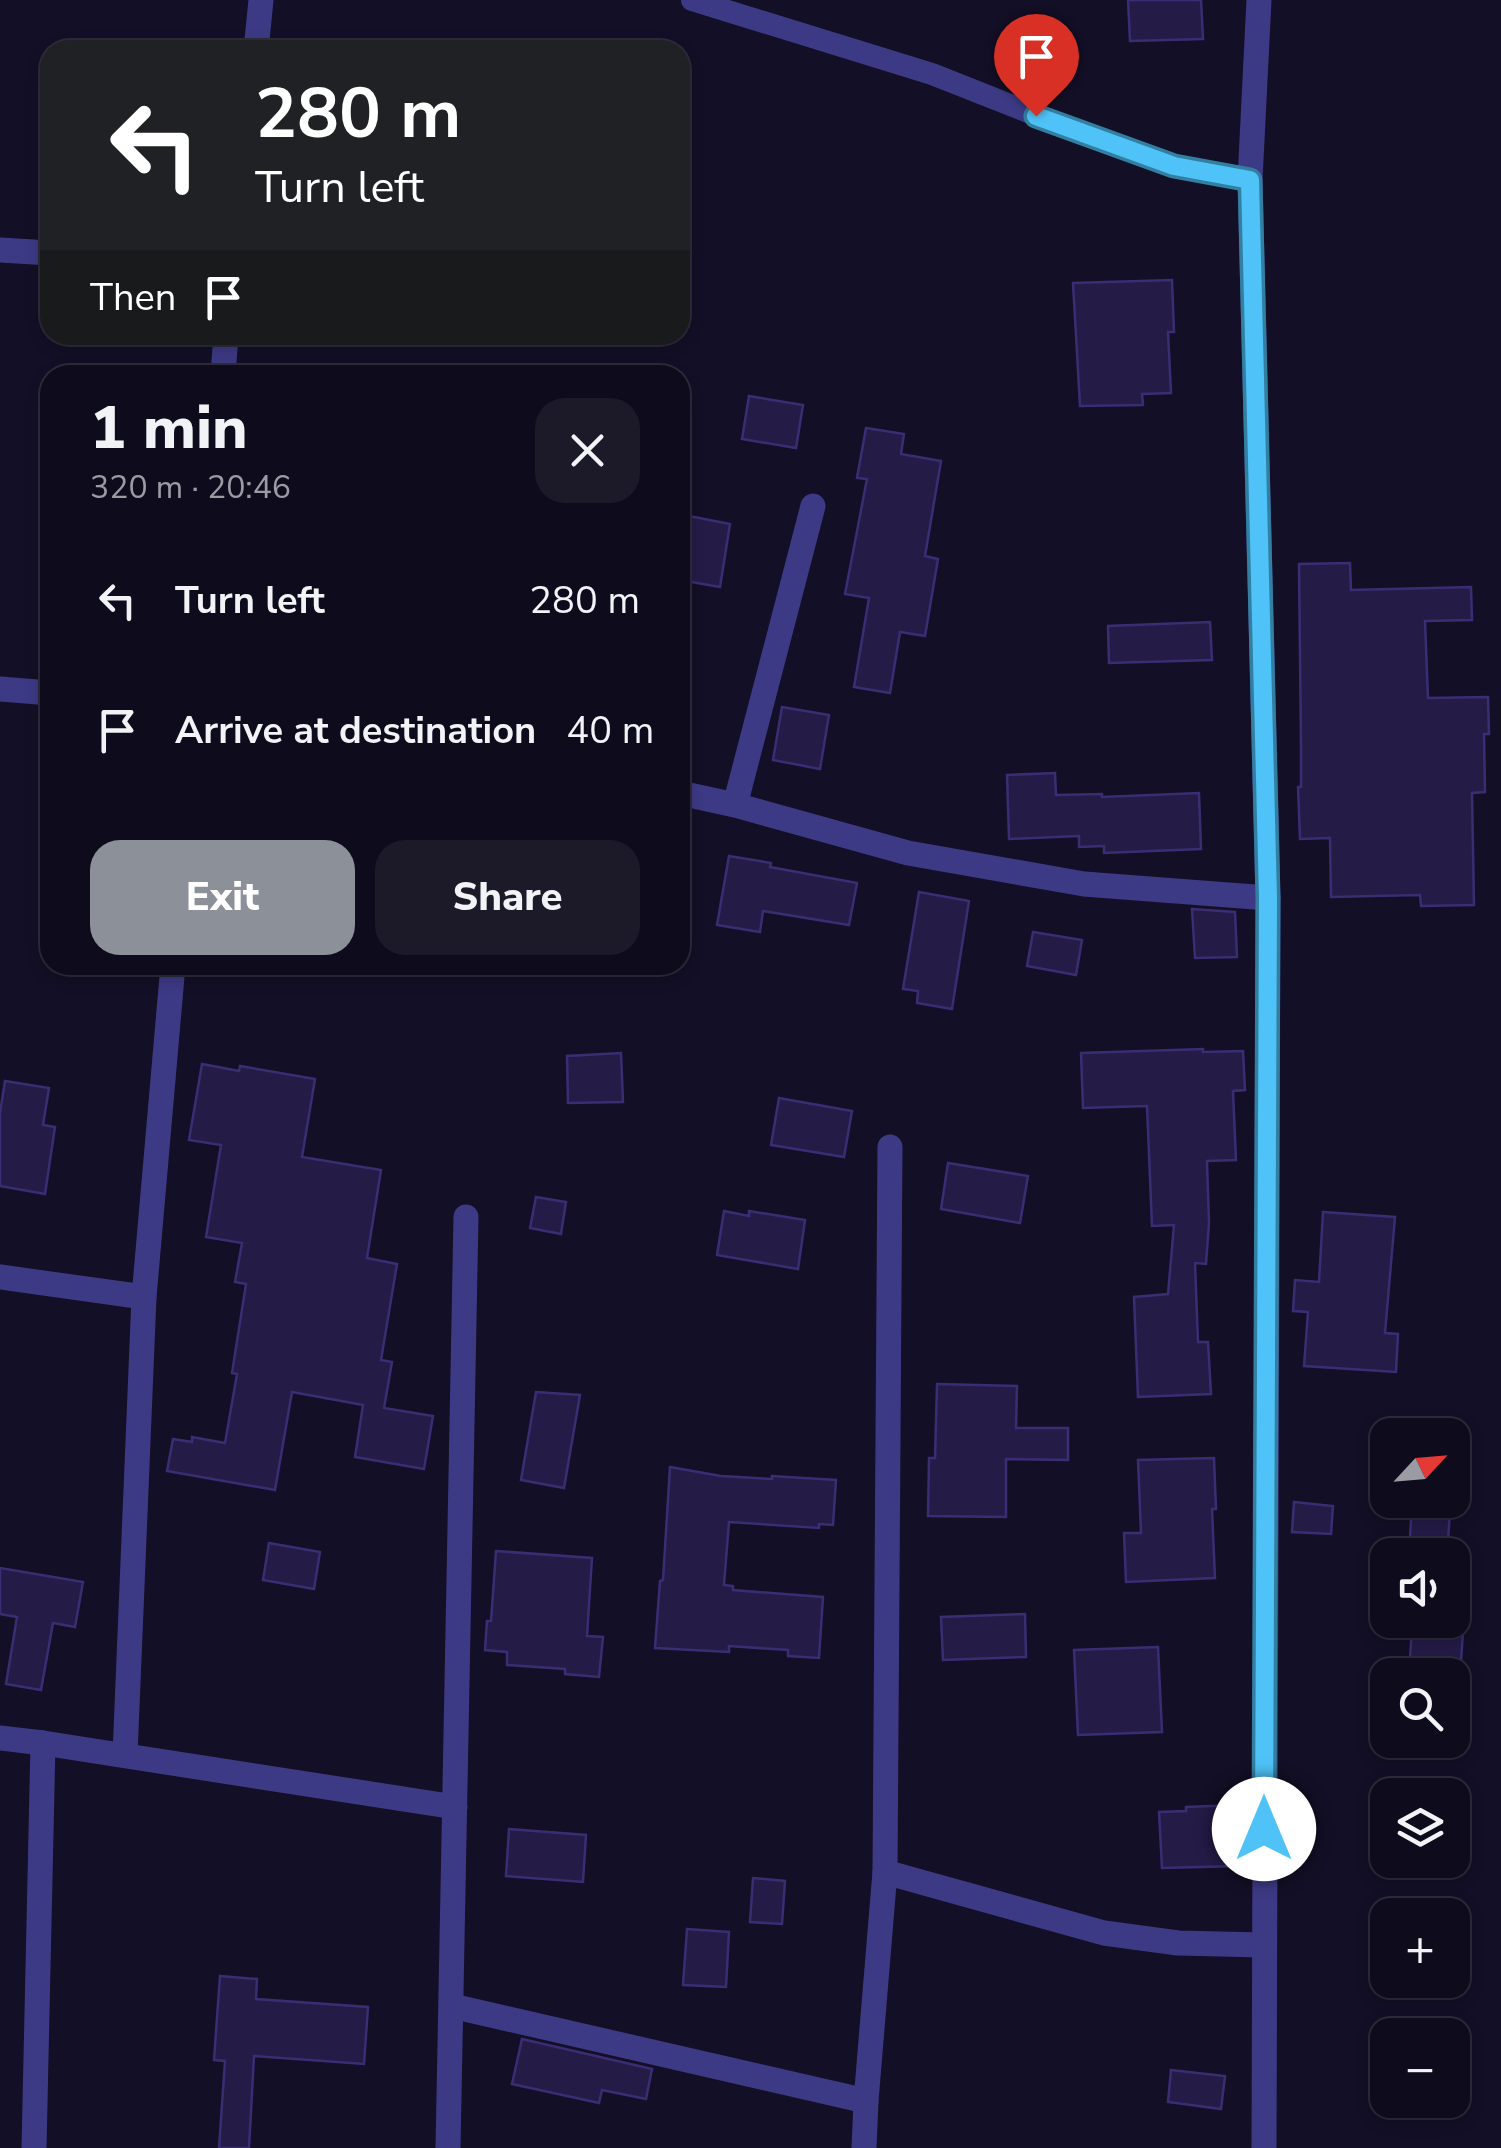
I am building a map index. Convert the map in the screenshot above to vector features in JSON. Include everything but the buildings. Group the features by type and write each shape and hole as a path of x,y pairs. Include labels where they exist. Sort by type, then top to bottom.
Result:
{"street":[{"path":"257,40 261,0"},
{"path":"1259,0 1250,180 1268,898 1264,2148"},
{"path":"0,250 40,252"},
{"path":"735,806 814,506"},
{"path":"0,688 40,692"},
{"path":"690,795 908,854 1084,884 1268,898"},
{"path":"125,1756 144,1298 172,975"},
{"path":"864,2148 886,1872 890,1146"},
{"path":"448,2148 466,1217"},
{"path":"0,1277 144,1298"},
{"path":"0,1738 455,1808"},
{"path":"34,2148 44,1742"},
{"path":"886,1872 1104,1933 1178,1943 1263,1946"},
{"path":"452,2006 866,2101"}],"lane":[{"path":"692,0 932,74 1174,166 1250,180"}],"route":[{"path":"1036,116 1174,166 1250,180 1268,898 1264,1829"}]}
